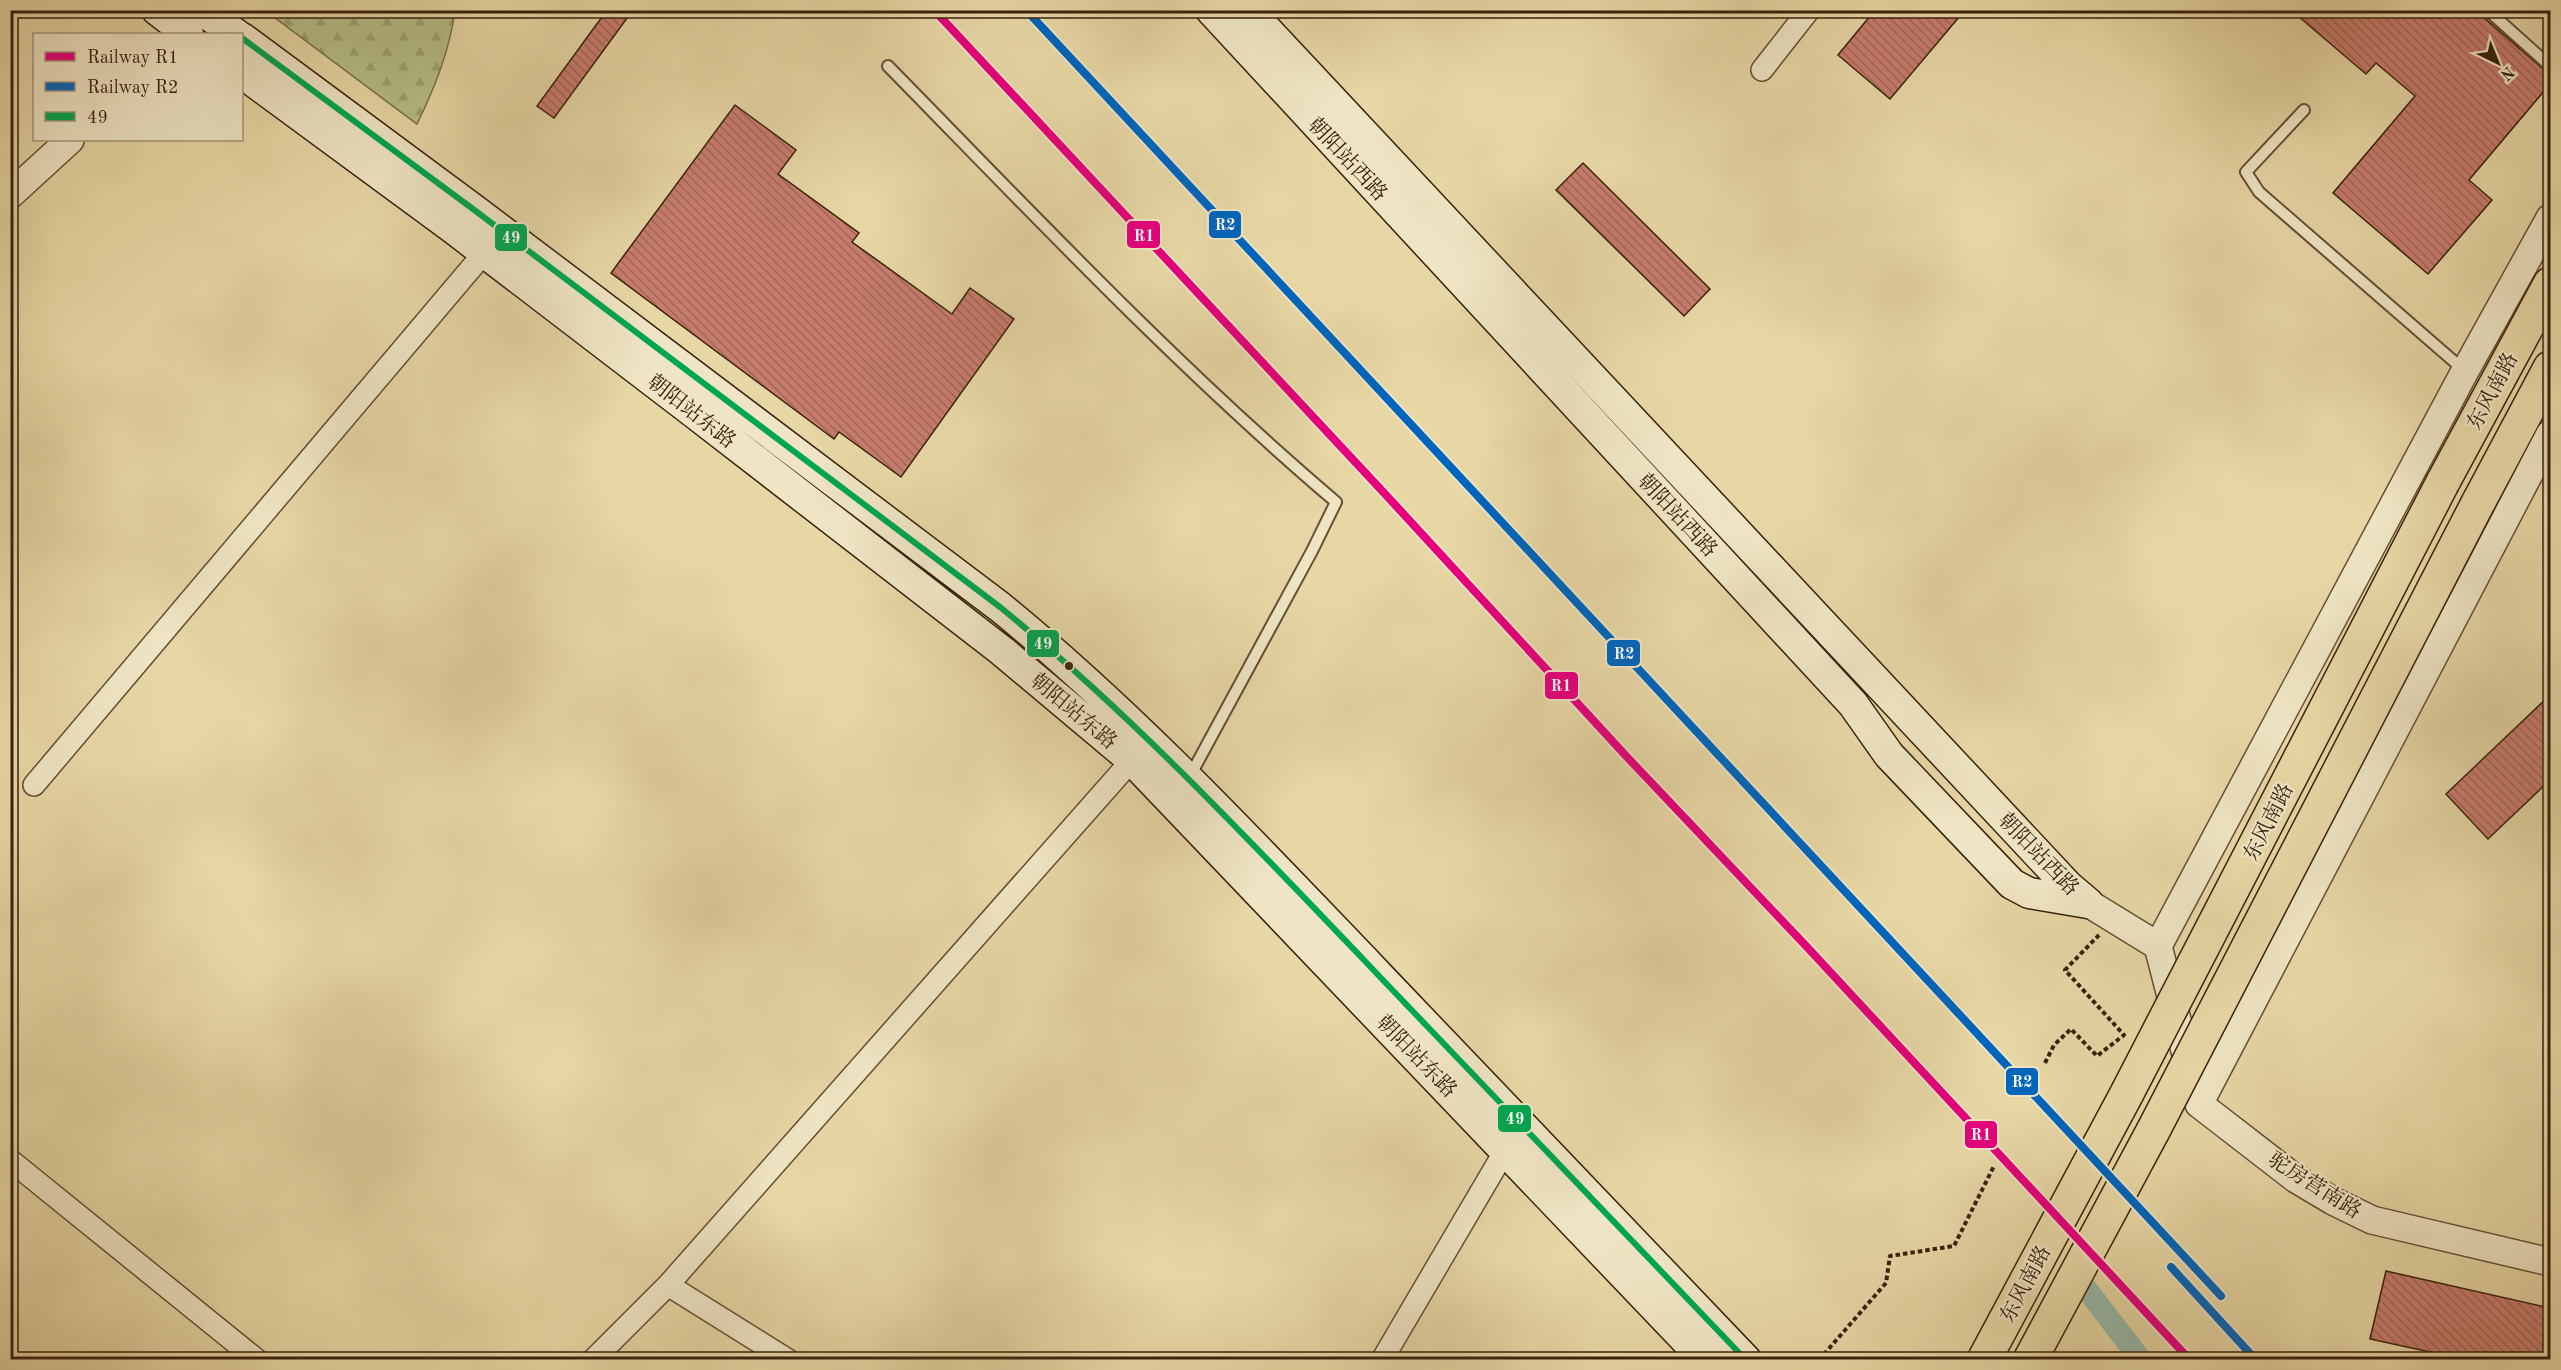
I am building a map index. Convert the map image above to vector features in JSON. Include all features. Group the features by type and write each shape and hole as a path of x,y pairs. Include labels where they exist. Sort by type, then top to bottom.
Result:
{"main road":[{"path":"157,10 233,33"},
{"name":"朝阳站西路","path":"1210,10 1853,704 1888,755 2012,884 2029,893 2088,903"},
{"name":"朝阳站西路","path":"1248,10 1842,647 2068,886 2088,903"},
{"name":"朝阳站东路","path":"243,39 473,209 1000,607 1062,658 1188,779 1746,1359"},
{"name":"朝阳站东路","path":"243,75 484,253 1002,651 1132,760 1706,1359"},
{"name":"东风南路","path":"1984,1359 2126,1097 2443,482 2550,284"},
{"name":"东风南路","path":"2030,1359 2154,1129 2550,368"}],"street":[{"path":"1762,70 1809,10"},
{"path":"10,195 68,141"},
{"path":"2199,1104 2158,945 2465,371 2550,218"},
{"path":"34,786 484,253"},
{"path":"2199,1104 2550,434"},
{"path":"593,1359 668,1285 1132,760"},
{"path":"2088,903 2158,945"},
{"name":"驼房营南路","path":"2199,1104 2296,1179 2372,1220 2550,1262"},
{"path":"1382,1359 1506,1149"},
{"path":"10,1160 257,1359"},
{"path":"668,1285 788,1359"}],"lane":[{"path":"2491,13 2550,66"},
{"path":"888,66 1111,294 1265,442 1336,502 1312,551 1188,779"},
{"path":"2304,110 2246,172 2259,192 2465,371"}],"path":[{"path":"2045,1063 2054,1045 2071,1029 2097,1056 2124,1035 2065,970 2114,920"},
{"path":"1819,1359 1886,1283 1890,1256 1954,1246 1994,1166"}],"green space":[{"path":"270,11 455,11 440,69 417,124 270,14"}],"building":[{"path":"607,10 633,10 554,118 537,106"},
{"path":"1875,10 1965,10 1890,99 1838,55"},
{"path":"2291,10 2475,10 2550,75 2550,84 2469,180 2492,200 2428,274 2333,193 2415,96 2376,63 2366,74"},
{"path":"735,105 796,150 778,174 859,233 852,242 952,314 970,288 1014,319 901,477 839,432 834,439 611,273"},
{"path":"1583,163 1710,289 1684,316 1556,190"},
{"path":"2550,695 2550,780 2488,839 2446,794"},
{"path":"2386,1271 2550,1308 2550,1359 2462,1359 2370,1339"}],"waterway":[{"path":"2075,1262 2074,1273 2141,1360"}],"rail line":[{"name":"R1","path":"934,10 2190,1360"},
{"name":"R2","path":"1026,10 2221,1296"},
{"name":"R2","path":"2171,1267 2256,1360"}],"transit line":[{"name":"49","path":"243,39 473,209 1000,607 1096,690 1231,822 1746,1360"}]}
